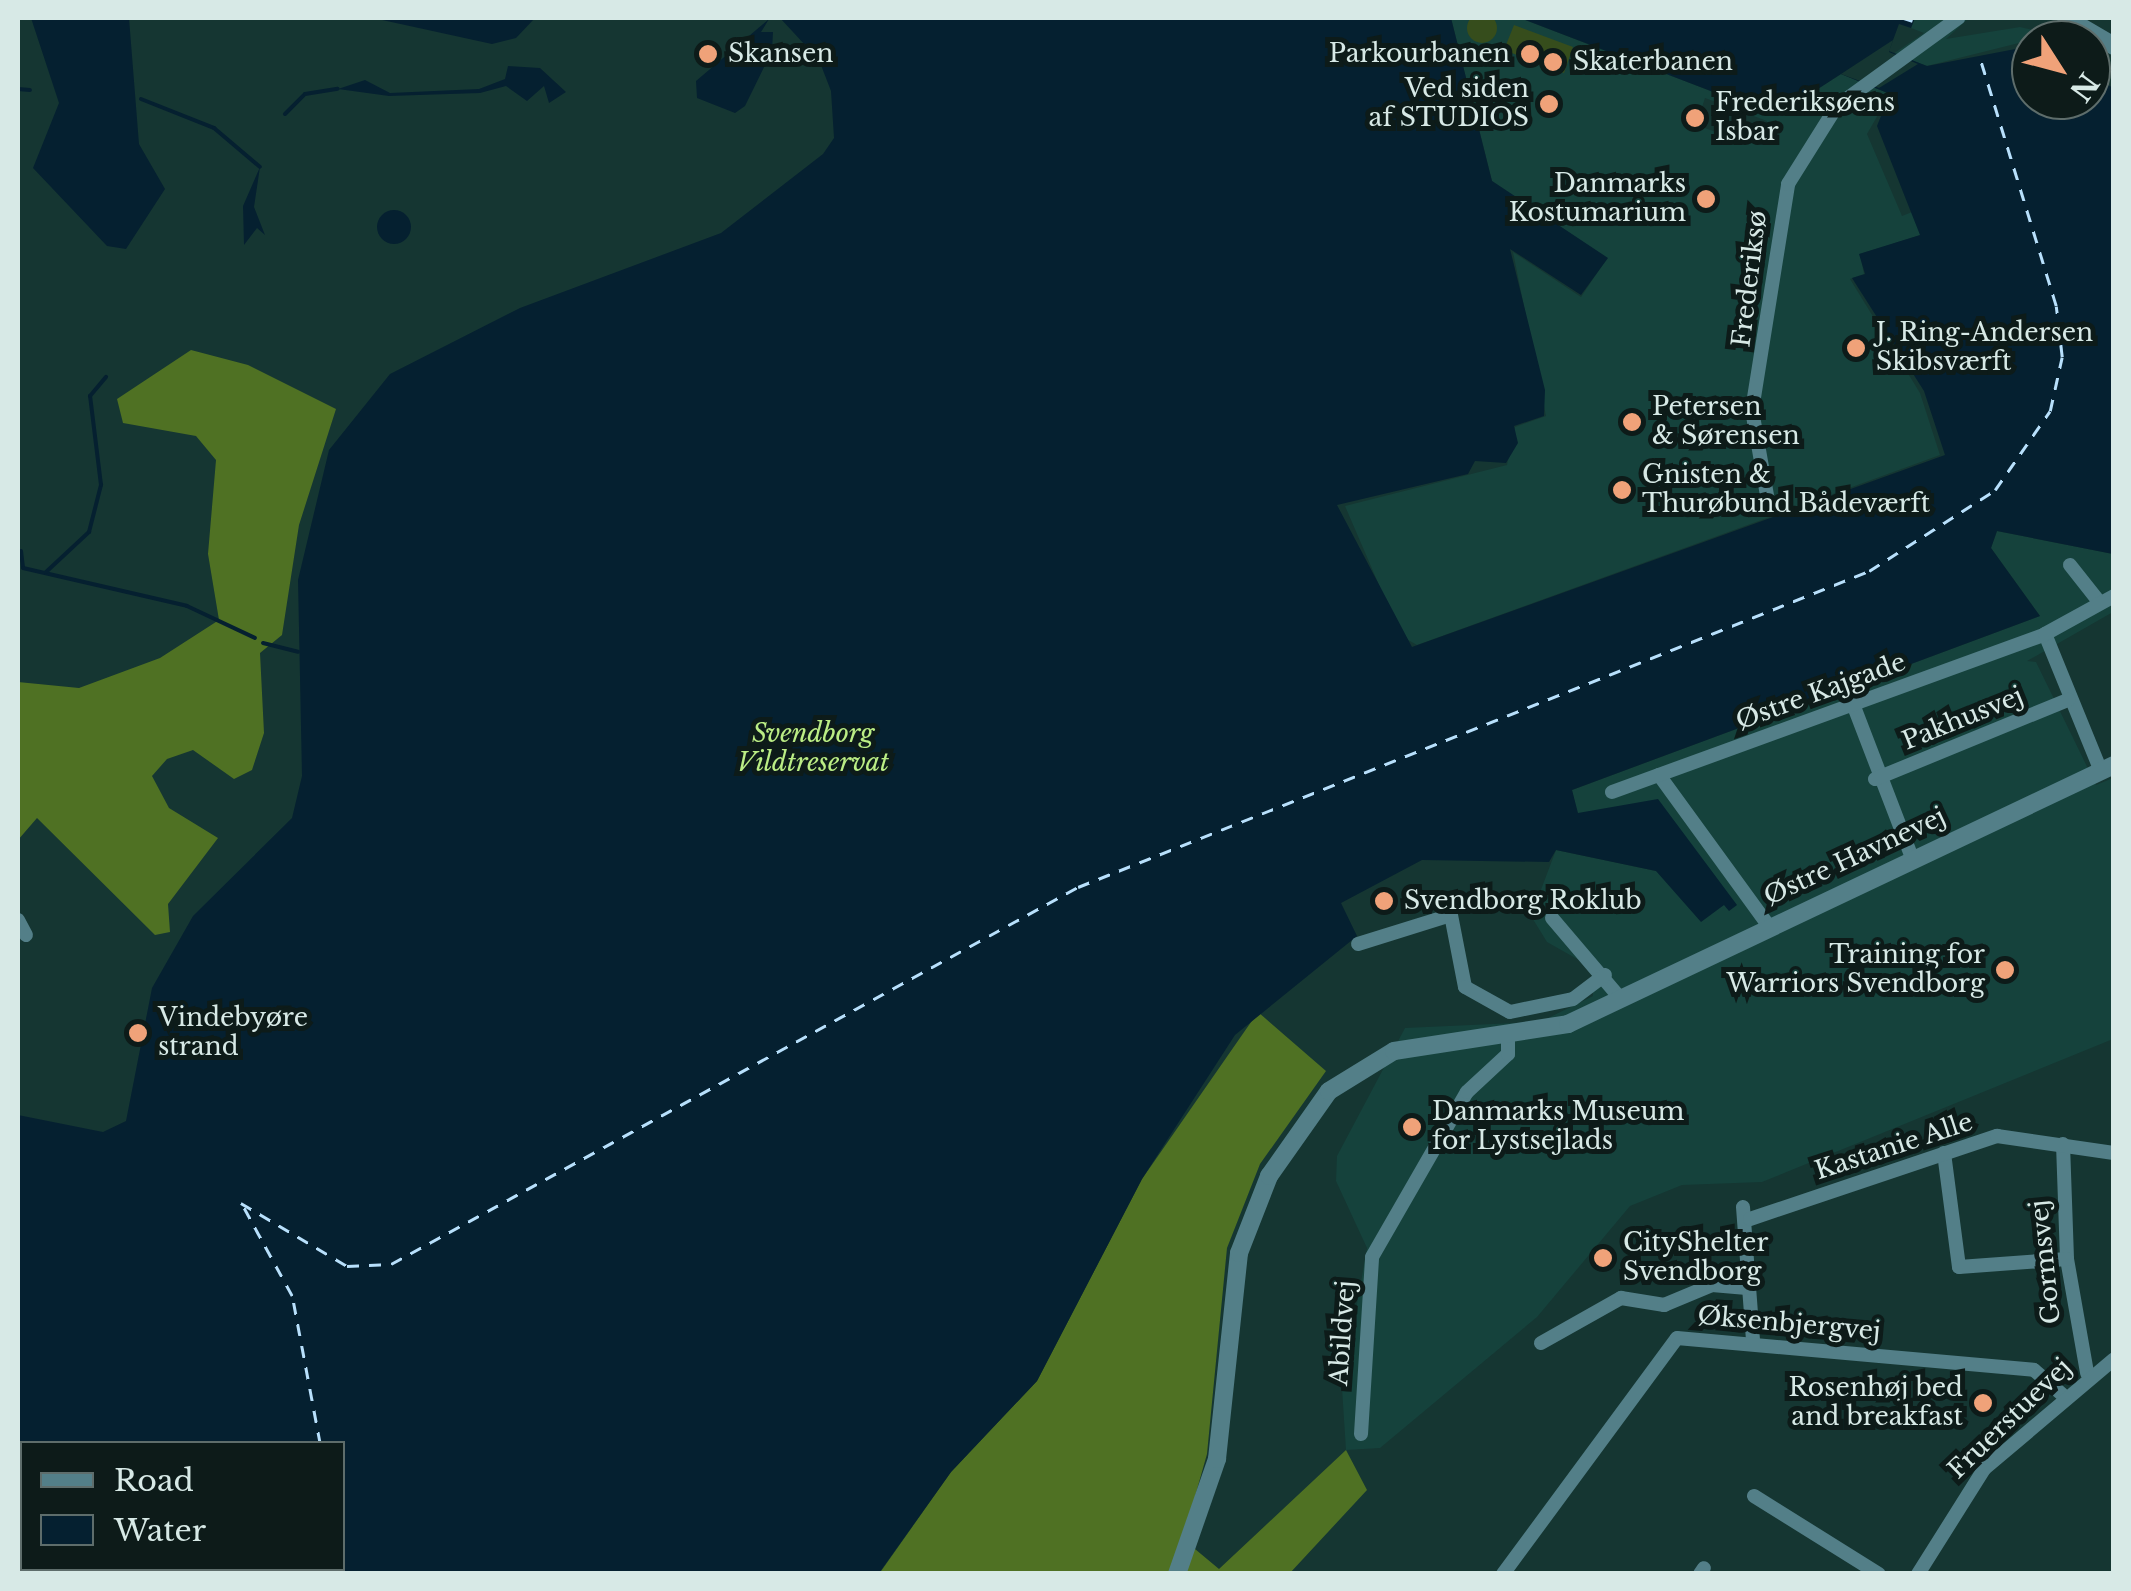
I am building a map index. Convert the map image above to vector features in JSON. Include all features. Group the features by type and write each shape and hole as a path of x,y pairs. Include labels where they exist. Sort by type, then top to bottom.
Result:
{"street":[{"name":"Frederiksø","path":"1768,501 1752,410 1782,206 1811,136 1865,85 1958,18"},
{"path":"2066,18 2114,46"},
{"path":"2070,564 2107,599"},
{"name":"Østre Kajgade","path":"1612,792 2045,634 2107,599"},
{"path":"2045,634 2068,700 2107,768"},
{"name":"Pakhusvej","path":"1875,779 2068,700"},
{"path":"1853,704 1875,779 1912,858"},
{"name":"Østre Havnevej","path":"1177,1574 1217,1460 1240,1252 1288,1145 1329,1091 1370,1062 1421,1044 1508,1040 1621,999 1768,925 2107,768"},
{"path":"1659,776 1768,925"},
{"path":"1358,944 1451,915 1465,987 1510,1012 1573,999 1604,975"},
{"path":"1552,918 1621,999"},
{"path":"18,920 26,935"},
{"name":"Abildvej","path":"1361,1434 1372,1257 1467,1092 1508,1054 1508,1040"},
{"name":"Kastanie Alle","path":"1747,1288 1747,1213 1997,1136 2114,1153"},
{"name":"Gormsvej","path":"2063,1144 2067,1259 2087,1373"},
{"path":"1944,1153 1959,1267 2067,1259"},
{"path":"1541,1342 1621,1298 1664,1305 1712,1286 1747,1288 1753,1340"},
{"name":"Øksenbjergvej","path":"1503,1574 1664,1344 1753,1340 2034,1370 2062,1394"},
{"name":"Fruerstuevej","path":"1918,1574 1984,1468 2087,1373 2114,1359"},
{"path":"1754,1496 1879,1574"}],"shaded area":[{"path":"1451,18 1520,18 1776,116 1841,74 1890,94 1867,134 1902,216 1912,212 1921,235 1860,254 1864,274 1850,279 1920,393 1940,455 1417,645 1401,636 1345,506 1507,465 1515,427 1546,416 1513,252 1581,297 1607,258 1492,181","holes":["1705,98 1767,121 1739,140 1696,125"]},
{"path":"1915,18 1969,18 1946,39 2011,28 2011,45 1927,66 1893,54 1924,33 1911,28"},
{"path":"1997,531 2113,554 2113,612 2027,661 2036,662 2096,785 2113,778 2113,1039 1762,1182 1682,1185 1630,1206 1537,1317 1380,1448 1346,1450 1342,1388 1367,1248 1336,1181 1337,1156 1405,1028 1540,1022 1593,996 1593,968 1547,942 1531,916 1556,850 1656,871 1737,905 1577,813 1572,790 2040,616 1991,548"}],"green space":[{"path":"1482,13 1492,18 1497,28 1492,38 1482,43 1472,38 1467,28 1472,18"},
{"path":"1514,25 1573,47 1564,73 1504,50"},
{"path":"191,350 248,365 336,409 299,525 282,635 260,653 264,733 252,770 234,779 193,750 167,759 152,776 169,808 218,838 168,904 170,932 155,935 37,818 18,840 18,682 79,688 160,658 219,620 208,554 216,460 196,436 123,423 117,399"},
{"path":"1258,1012 1326,1071 1260,1164 1227,1248 1207,1454 1183,1539 1219,1569 1346,1450 1367,1490 1290,1573 879,1574 951,1472 1037,1381 1142,1179"}],"water":[{"path":"31,18 129,18 139,144 165,189 126,249 107,246 33,168 59,103"},
{"path":"373,18 535,18 516,38 492,44"},
{"name":"Svendborg Vildtreservat","path":"780,18 1451,18 1492,181 1608,258 1581,295 1510,249 1545,390 1544,416 1514,426 1518,443 1506,463 1475,461 1468,474 1337,505 1412,647 1945,455 1924,391 1852,278 1865,274 1859,254 1920,235 1877,126 1890,94 1841,74 1776,116 1520,18 1915,18 1911,28 1899,24 1889,51 1927,66 2011,50 2011,120 2111,120 2113,88 2113,554 1997,531 1991,548 2040,616 1572,790 1578,813 1658,799 1737,905 1729,911 1724,905 1701,922 1656,871 1556,850 1549,862 1422,860 1341,903 1357,936 1235,1035 1142,1179 1037,1381 951,1472 879,1573 18,1574 18,1115 103,1132 126,1121 152,988 193,916 292,818 302,776 298,580 329,450 390,374 520,308 721,233 823,154 834,138 831,91 819,60"},
{"path":"769,19 761,32 773,32 772,51 745,106 735,113 697,98 696,81"},
{"path":"508,66 540,68 566,92 549,103 544,86 527,101 506,86 480,93 389,96 338,89 365,80 390,93 479,89 505,79"},
{"path":"260,167 254,207 265,235 257,228 244,245 243,206"},
{"path":"394,210 406,215 411,227 406,239 394,244 382,239 377,227 382,215"}],"pier":[{"path":"1893,40 1889,52 1918,64 1879,88 1841,74"}],"waterway":[{"path":"18,89 30,90"},
{"path":"285,114 305,94 338,89"},
{"path":"141,99 214,128 260,167"},
{"path":"46,572 89,532 101,485 90,396 106,377"},
{"path":"21,551 23,568 187,606 255,638"},
{"path":"263,643 298,652"}],"ferry route":[{"path":"1904,18 1913,21"},
{"path":"319,1441 292,1296 241,1203 347,1266 391,1264 1078,887 1869,571 1995,490 2050,411 2062,357 2056,306 1979,56"}],"place":[{"name":"Skansen","path":"708,54"},
{"name":"Parkourbanen","path":"1530,54"},
{"name":"Skaterbanen","path":"1553,62"},
{"name":"Ved siden af STUDIOS","path":"1549,104"},
{"name":"Frederiksøens Isbar","path":"1695,118"},
{"name":"Danmarks Kostumarium","path":"1706,199"},
{"name":"J. Ring-Andersen Skibsværft","path":"1856,348"},
{"name":"Petersen & Sørensen","path":"1632,422"},
{"name":"Gnisten & Thurøbund Bådeværft","path":"1622,490"},
{"name":"Svendborg Roklub","path":"1384,901"},
{"name":"Training for Warriors Svendborg","path":"2005,970"},
{"name":"Vindebyøre strand","path":"138,1033"},
{"name":"Danmarks Museum for Lystsejlads","path":"1412,1127"},
{"name":"CityShelter Svendborg","path":"1603,1258"},
{"name":"Rosenhøj bed and breakfast","path":"1983,1403"}]}
